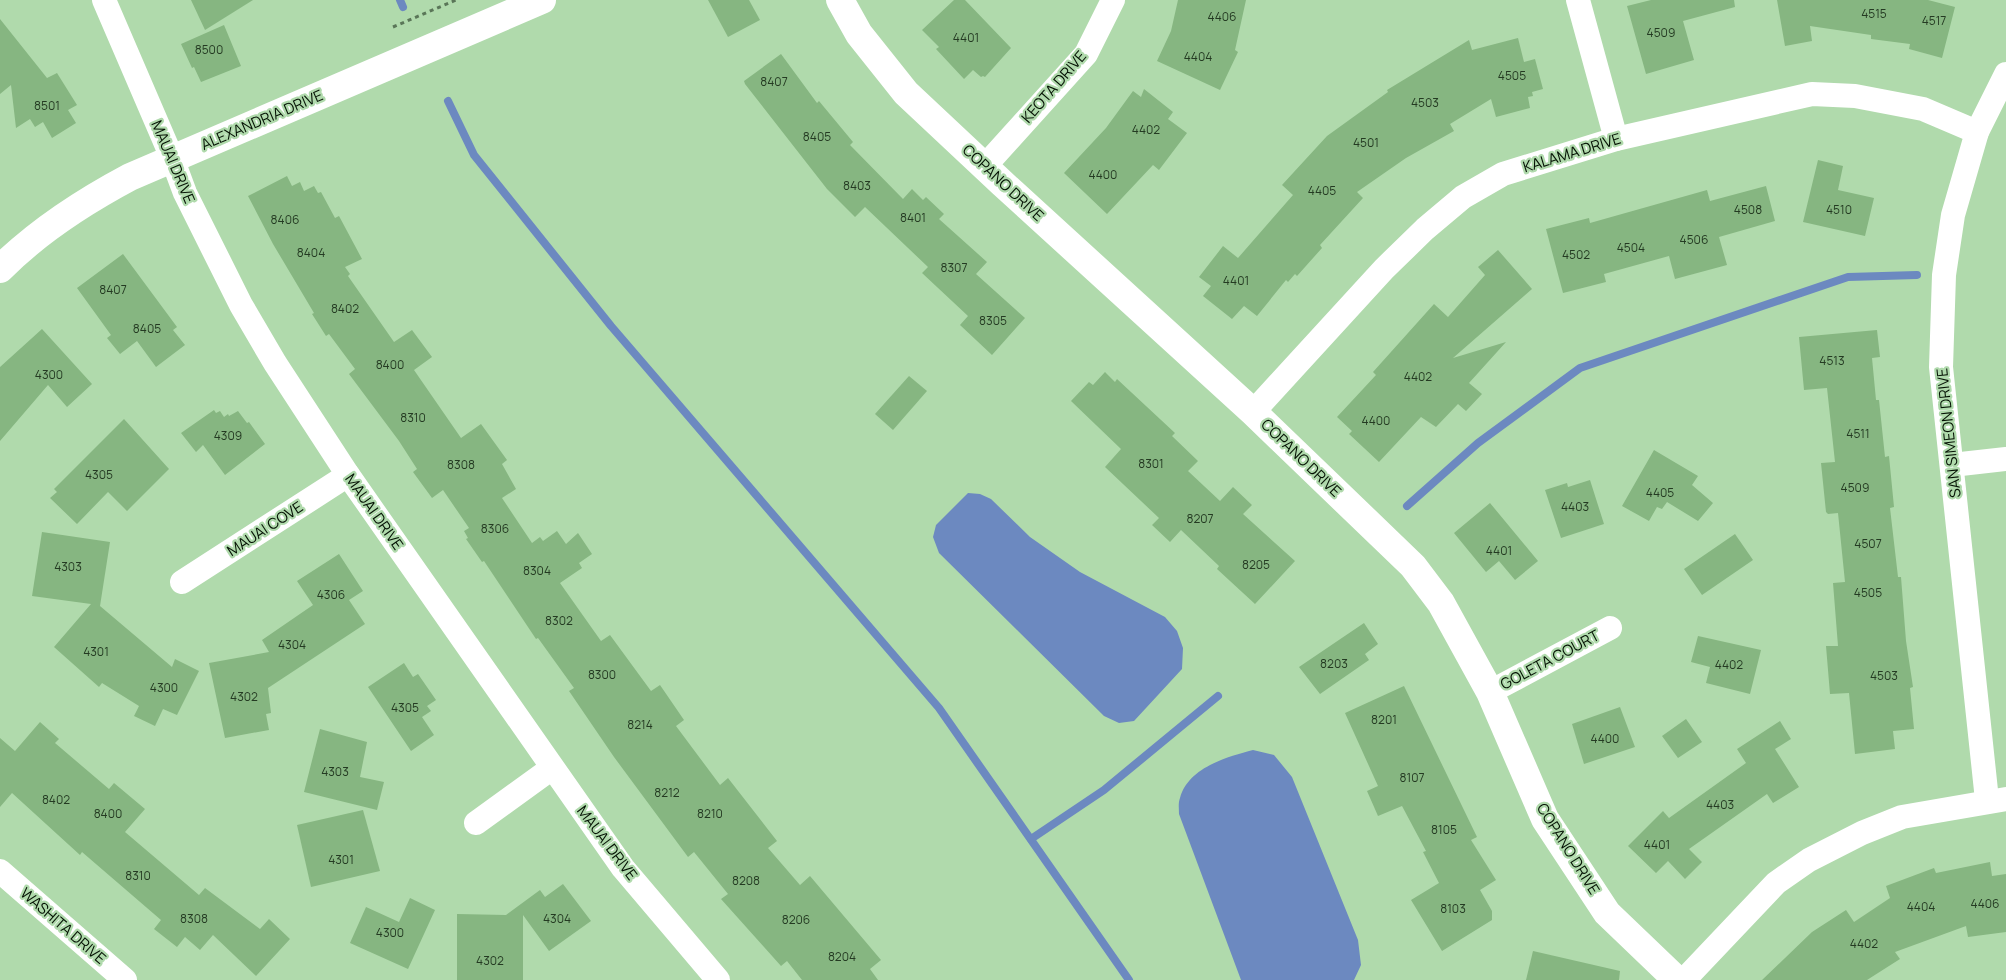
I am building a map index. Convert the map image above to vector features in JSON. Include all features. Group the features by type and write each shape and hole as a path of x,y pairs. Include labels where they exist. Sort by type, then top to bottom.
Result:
{"street":[{"name":"MAUAI DRIVE","path":"104,0 185,192 241,305 275,363 348,475 552,768 624,868 718,980"},
{"name":"ALEXANDRIA DRIVE","path":"0,269 42,232 90,198 172,158 542,0"},
{"name":"COPANO DRIVE","path":"840,0 859,34 906,93 984,167 1253,412 1413,566 1441,602 1490,692 1545,818 1607,913 1677,980"},
{"name":"KEOTA DRIVE","path":"984,167 1086,54 1113,0"},
{"path":"1578,0 1616,139"},
{"name":"SAN SIMEON DRIVE","path":"1996,799 1952,465 1942,367 1944,275 1953,215 1977,132 2006,74"},
{"name":"KALAMA DRIVE","path":"1253,412 1384,269 1463,197 1503,174 1616,139 1812,94 1855,96 1923,109 1977,132"},
{"path":"1952,465 2006,459"},
{"name":"MAUAI COVE","path":"182,582 348,475"},
{"name":"GOLETA COURT","path":"1490,692 1610,628"},
{"path":"476,823 552,768"},
{"path":"1684,980 1776,883 1809,860 1862,833 1902,817 1996,799"},
{"name":"WASHITA DRIVE","path":"0,871 125,980"}],"path":[{"path":"393,27 456,0"}],"water":[{"path":"968,493 980,494 991,499 1030,537 1080,572 1165,617 1177,631 1183,648 1182,669 1134,721 1119,723 1104,716 939,553 933,537 936,525"},
{"path":"1253,750 1274,755 1292,777 1358,940 1361,965 1354,980 1241,980 1179,814 1179,804 1184,788 1199,771 1220,760"}],"building":[{"path":"191,0 253,0 205,30"},
{"path":"708,0 749,0 760,20 728,37"},
{"path":"954,0 965,0 1011,48 985,77 981,77 973,70 964,79 936,49 939,47 922,30"},
{"path":"1178,0 1246,0 1235,50 1238,52 1220,90 1157,61 1171,31"},
{"path":"1651,0 1734,0 1735,7 1683,21 1694,60 1646,74 1627,6"},
{"path":"1777,0 1928,0 1955,7 1942,58 1909,49 1910,44 1871,39 1871,35 1810,26 1812,41 1785,46"},
{"path":"0,19 47,78 57,73 77,105 68,110 76,123 52,138 43,122 35,127 30,119 16,128 11,85 0,94"},
{"path":"224,25 241,66 201,82 181,44"},
{"path":"1518,38 1524,62 1535,59 1543,89 1532,92 1533,96 1528,97 1530,108 1496,117 1491,99 1450,124 1454,131 1406,158 1357,192 1363,198 1320,245 1322,248 1297,276 1295,274 1288,282 1286,280 1257,316 1244,306 1232,319 1203,296 1211,286 1199,277 1223,246 1238,258 1293,195 1282,185 1327,136 1388,92 1387,90 1469,40 1472,50"},
{"path":"781,54 817,103 819,101 853,142 850,145 903,199 912,189 923,200 926,197 944,214 939,219 987,262 976,274 1025,318 992,355 960,325 968,316 922,273 928,267 865,207 855,217 827,189 745,84 744,81"},
{"path":"1144,89 1173,112 1168,119 1187,133 1159,170 1153,165 1107,214 1064,173 1106,128 1133,91 1141,97"},
{"path":"1818,160 1843,166 1838,190 1874,198 1865,236 1803,222"},
{"path":"287,176 292,186 300,182 304,191 314,186 318,193 321,192 335,218 339,216 362,259 345,267 350,274 348,276 394,342 412,330 432,357 414,370 461,438 481,424 507,460 502,464 516,489 502,498 532,543 540,537 543,541 557,531 566,544 578,533 592,554 579,563 582,568 560,583 601,641 610,635 651,691 660,685 684,720 676,726 720,785 728,778 777,841 768,848 800,885 810,876 881,960 870,969 878,980 802,980 787,961 781,966 721,899 728,894 694,852 688,857 614,757 569,691 574,688 538,638 536,639 484,561 482,562 466,539 468,538 464,531 469,528 443,490 432,498 413,472 417,469 399,441 349,374 355,369 329,334 326,336 312,314 314,313 273,244 248,196"},
{"path":"1766,186 1775,221 1719,237 1727,265 1675,279 1669,256 1604,274 1606,282 1563,293 1546,229 1589,218 1590,223 1707,190 1710,201"},
{"path":"1498,250 1532,289 1453,358 1506,342 1469,383 1482,394 1466,411 1458,404 1436,427 1421,417 1379,462 1349,434 1352,431 1337,417 1376,375 1373,372 1434,304 1448,317 1485,275 1478,267"},
{"path":"123,254 177,327 173,330 185,345 156,367 137,341 120,354 107,338 111,335 77,288"},
{"path":"42,329 92,384 67,407 48,385 0,441 0,367"},
{"path":"1877,330 1880,357 1872,358 1876,400 1879,400 1885,457 1889,456 1894,507 1890,508 1898,577 1901,577 1906,641 1913,687 1910,688 1914,729 1893,731 1895,749 1855,754 1849,693 1830,694 1826,646 1838,646 1833,583 1845,582 1838,513 1828,514 1826,512 1821,463 1835,462 1827,388 1804,390 1799,337"},
{"path":"1105,372 1115,382 1117,379 1175,433 1172,436 1198,461 1188,471 1220,501 1233,487 1252,505 1243,514 1295,561 1255,604 1217,569 1219,566 1181,530 1170,542 1152,525 1159,518 1105,467 1121,449 1071,401 1089,382 1093,385"},
{"path":"909,376 927,391 893,430 875,414"},
{"path":"214,410 216,413 220,411 224,417 238,411 247,423 249,422 265,444 225,475 203,445 196,452 181,433"},
{"path":"124,419 169,469 127,511 108,492 77,524 50,498 57,492 54,489"},
{"path":"1654,450 1698,476 1692,485 1713,503 1698,521 1667,502 1662,509 1657,507 1649,521 1622,506"},
{"path":"1590,480 1604,524 1561,538 1545,490 1567,483 1568,487"},
{"path":"1490,503 1538,561 1515,580 1499,561 1486,572 1454,533"},
{"path":"42,532 110,542 100,606 172,667 175,659 199,671 177,715 163,709 155,726 134,716 139,706 102,683 99,687 54,647 91,604 32,596"},
{"path":"1735,534 1753,560 1702,595 1684,569"},
{"path":"339,554 363,591 349,600 365,624 268,688 271,713 266,714 269,730 225,738 209,663 269,652 262,640 313,605 297,581"},
{"path":"1364,623 1378,644 1365,654 1369,660 1320,694 1299,667"},
{"path":"1698,636 1761,650 1750,694 1706,683 1710,667 1691,662"},
{"path":"404,663 413,677 418,674 436,700 427,706 431,711 422,717 434,735 411,751 368,687"},
{"path":"1404,686 1477,837 1471,840 1496,880 1480,890 1492,911 1492,920 1442,951 1411,900 1439,883 1423,852 1426,851 1402,806 1378,816 1367,791 1378,786 1345,713"},
{"path":"1620,707 1635,747 1584,764 1572,724"},
{"path":"1686,719 1702,742 1678,758 1662,736"},
{"path":"1780,721 1791,739 1775,749 1799,787 1773,803 1767,794 1689,849 1702,862 1685,879 1668,861 1656,873 1628,846 1663,811 1669,818 1746,763 1737,749"},
{"path":"40,722 59,739 55,743 109,789 114,783 145,809 125,832 199,895 205,888 260,929 269,919 290,939 256,976 213,935 200,950 185,937 177,947 154,929 161,920 82,852 80,855 12,793 0,807 0,738 15,751"},
{"path":"320,729 367,742 360,777 384,782 377,810 304,792"},
{"path":"363,810 380,871 311,887 297,825"},
{"path":"1990,862 1992,876 2006,874 2006,932 1968,937 1966,926 1895,952 1900,959 1867,980 1762,980 1812,932 1846,910 1854,922 1890,898 1886,886 1934,868 1936,873"},
{"path":"563,884 591,921 549,951 523,915 523,980 457,980 457,914 506,915 540,890 545,897"},
{"path":"410,898 435,910 408,969 350,943 366,907 399,922"},
{"path":"1533,951 1620,971 1619,980 1526,980"}],"waterway":[{"path":"400,0 403,7"},
{"path":"448,101 474,155 611,326 939,708 1129,980"},
{"path":"1407,506 1478,443 1580,368 1848,277 1917,275"},
{"path":"1031,839 1104,790 1218,696"}]}
